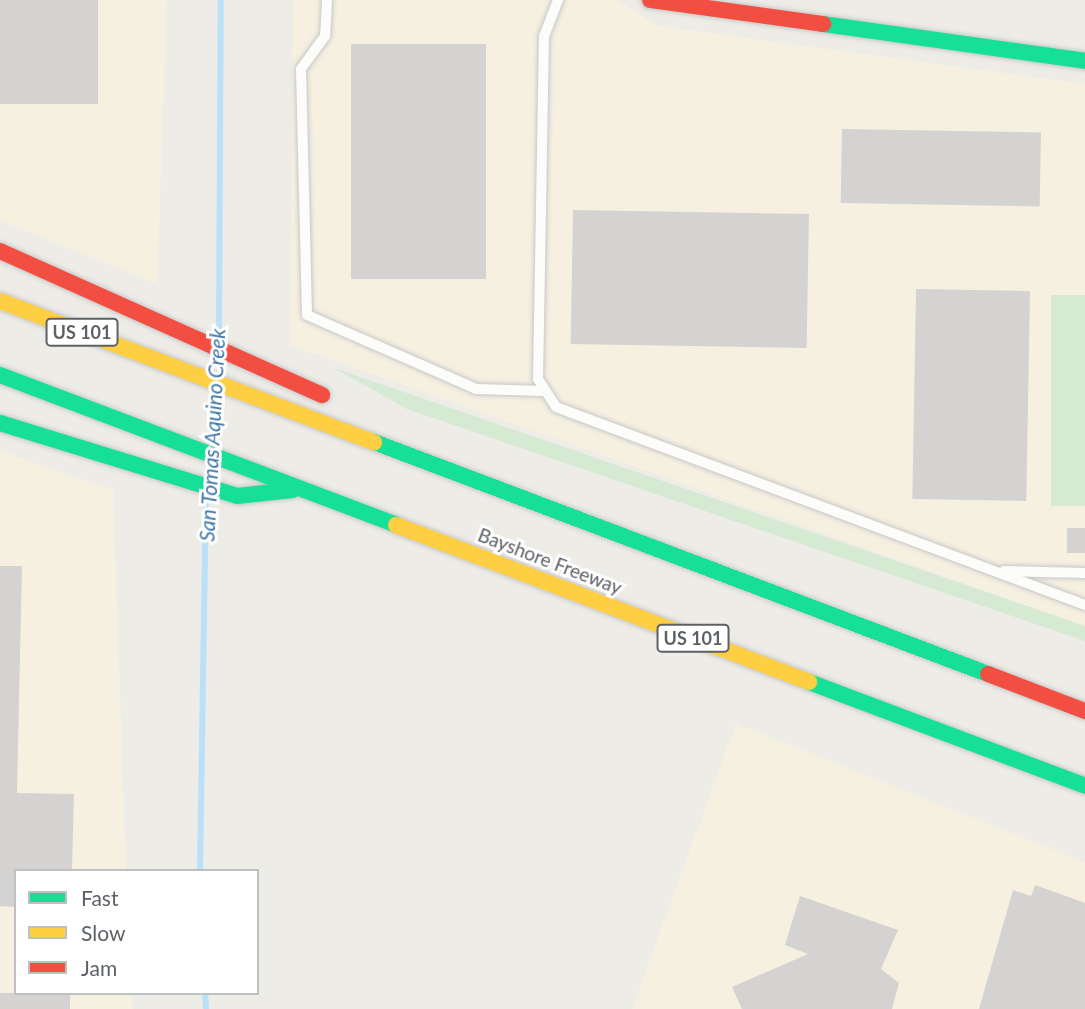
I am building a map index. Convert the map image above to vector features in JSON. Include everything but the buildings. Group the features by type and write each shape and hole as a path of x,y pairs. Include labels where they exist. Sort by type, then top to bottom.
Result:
{"main road":[{"path":"650,0 1085,61"},
{"path":"0,251 336,401"},
{"name":"US 101","path":"0,301 1085,711"},
{"name":"Bayshore Freeway","path":"0,374 1085,786"},
{"path":"0,423 237,496 302,489"},
{"path":"384,426 467,476"}],"lane":[{"path":"327,0 325,36 301,69 307,315 476,389 544,391"},
{"path":"558,0 544,36 538,379 544,391 568,414 1085,605"},
{"path":"999,571 1085,573"}],"shaded area":[{"path":"0,0 167,0 157,284 0,220"},
{"path":"293,0 617,0 658,26 1085,84 1085,626 290,345"},
{"path":"0,451 113,490 126,869 14,869 14,995 131,995 133,1009 0,1009"},
{"path":"736,724 1085,862 1085,1009 632,1009"}],"green space":[{"path":"1051,295 1085,295 1085,506 1051,506"},
{"path":"334,368 1085,626 1085,641 407,409"}],"waterway":[{"name":"San Tomas Aquino Creek","path":"219,334 221,0"},
{"name":"San Tomas Aquino Creek","path":"211,442 214,397"},
{"name":"San Tomas Aquino Creek","path":"200,869 206,498"},
{"name":"San Tomas Aquino Creek","path":"205,995 206,1009"}],"traffic: fast":[{"path":"823,24 1085,61"},
{"path":"0,375 396,525"},
{"path":"0,423 237,496 293,490"},
{"path":"374,442 988,674"},
{"path":"809,682 1085,786"}],"traffic: slow":[{"path":"0,301 374,442"},
{"path":"396,525 809,682"}],"traffic: jam":[{"path":"650,0 823,24"},
{"path":"0,251 322,395"},
{"path":"988,674 1085,711"}]}
